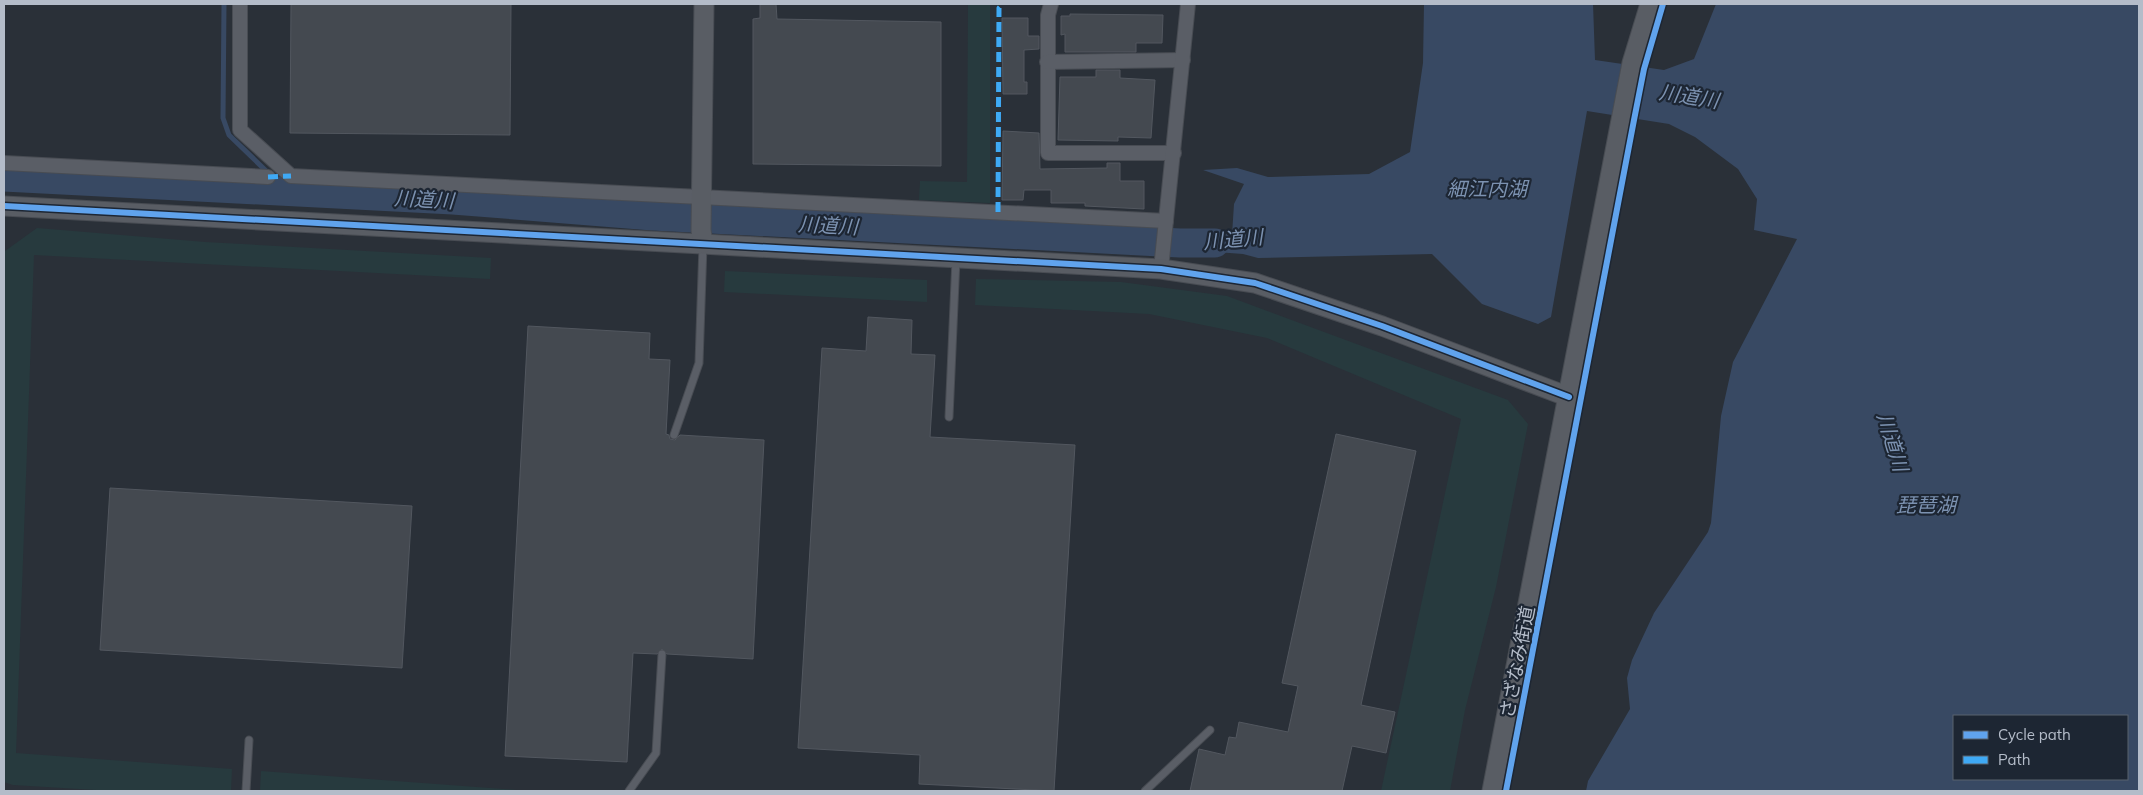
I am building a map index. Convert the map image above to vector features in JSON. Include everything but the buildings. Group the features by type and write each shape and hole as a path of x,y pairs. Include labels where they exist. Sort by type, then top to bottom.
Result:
{"street":[{"path":"240,4 240,130 291,176 702,201 1165,224"},
{"path":"702,236 704,4"},
{"path":"1051,4 1048,15 1048,153 1174,153"},
{"path":"1162,261 1188,4"},
{"name":"さざなみ街道","path":"1492,791 1632,63 1650,4"},
{"path":"1048,62 1183,60"},
{"path":"4,163 268,177"},
{"path":"4,206 702,236 956,256 1162,261 1255,283 1382,326 1569,397"}],"lane":[{"path":"674,435 699,363 702,236"},
{"path":"949,417 956,256"},
{"path":"629,791 656,753 662,654"},
{"path":"1145,791 1210,730"},
{"path":"246,791 249,740"}],"green space":[{"path":"968,4 990,4 990,203 919,200 920,181 967,182"},
{"path":"37,228 205,242 491,258 490,279 34,255 16,753 232,769 231,791 112,791 13,785 4,782 5,251"},
{"path":"725,271 927,280 927,302 724,292"},
{"path":"976,279 1121,282 1227,296 1508,400 1528,424 1496,587 1465,710 1450,791 1381,791 1461,419 1267,338 1149,314 975,305"},
{"path":"261,771 530,791 260,791"}],"water":[{"name":"琵琶湖","path":"1424,4 1593,4 1595,60 1664,70 1694,59 1716,4 2139,4 2139,791 1586,791 1588,781 1630,709 1627,678 1632,660 1654,613 1708,532 1711,523 1721,416 1733,362 1797,239 1754,230 1757,199 1738,169 1695,137 1669,124 1587,111 1551,317 1538,324 1482,304 1432,254 1258,258 1243,254 1176,249 1176,236 1232,235 1234,204 1244,184 1203,170 1237,168 1268,177 1369,174 1410,152 1423,63"}],"waterway":[{"path":"224,4 223,118 229,135 289,193"},
{"name":"川道川","path":"4,177 453,200 653,216 1180,243 1215,243"}],"marked path":[{"path":"998,212 999,8 1003,4"},
{"path":"268,177 291,176"}],"cycle path":[{"path":"1506,791 1644,69 1663,4"},
{"path":"4,206 1161,269 1255,283 1382,326 1569,397"}],"water label":[{"name":"細江内湖","path":"1487,188"}]}
